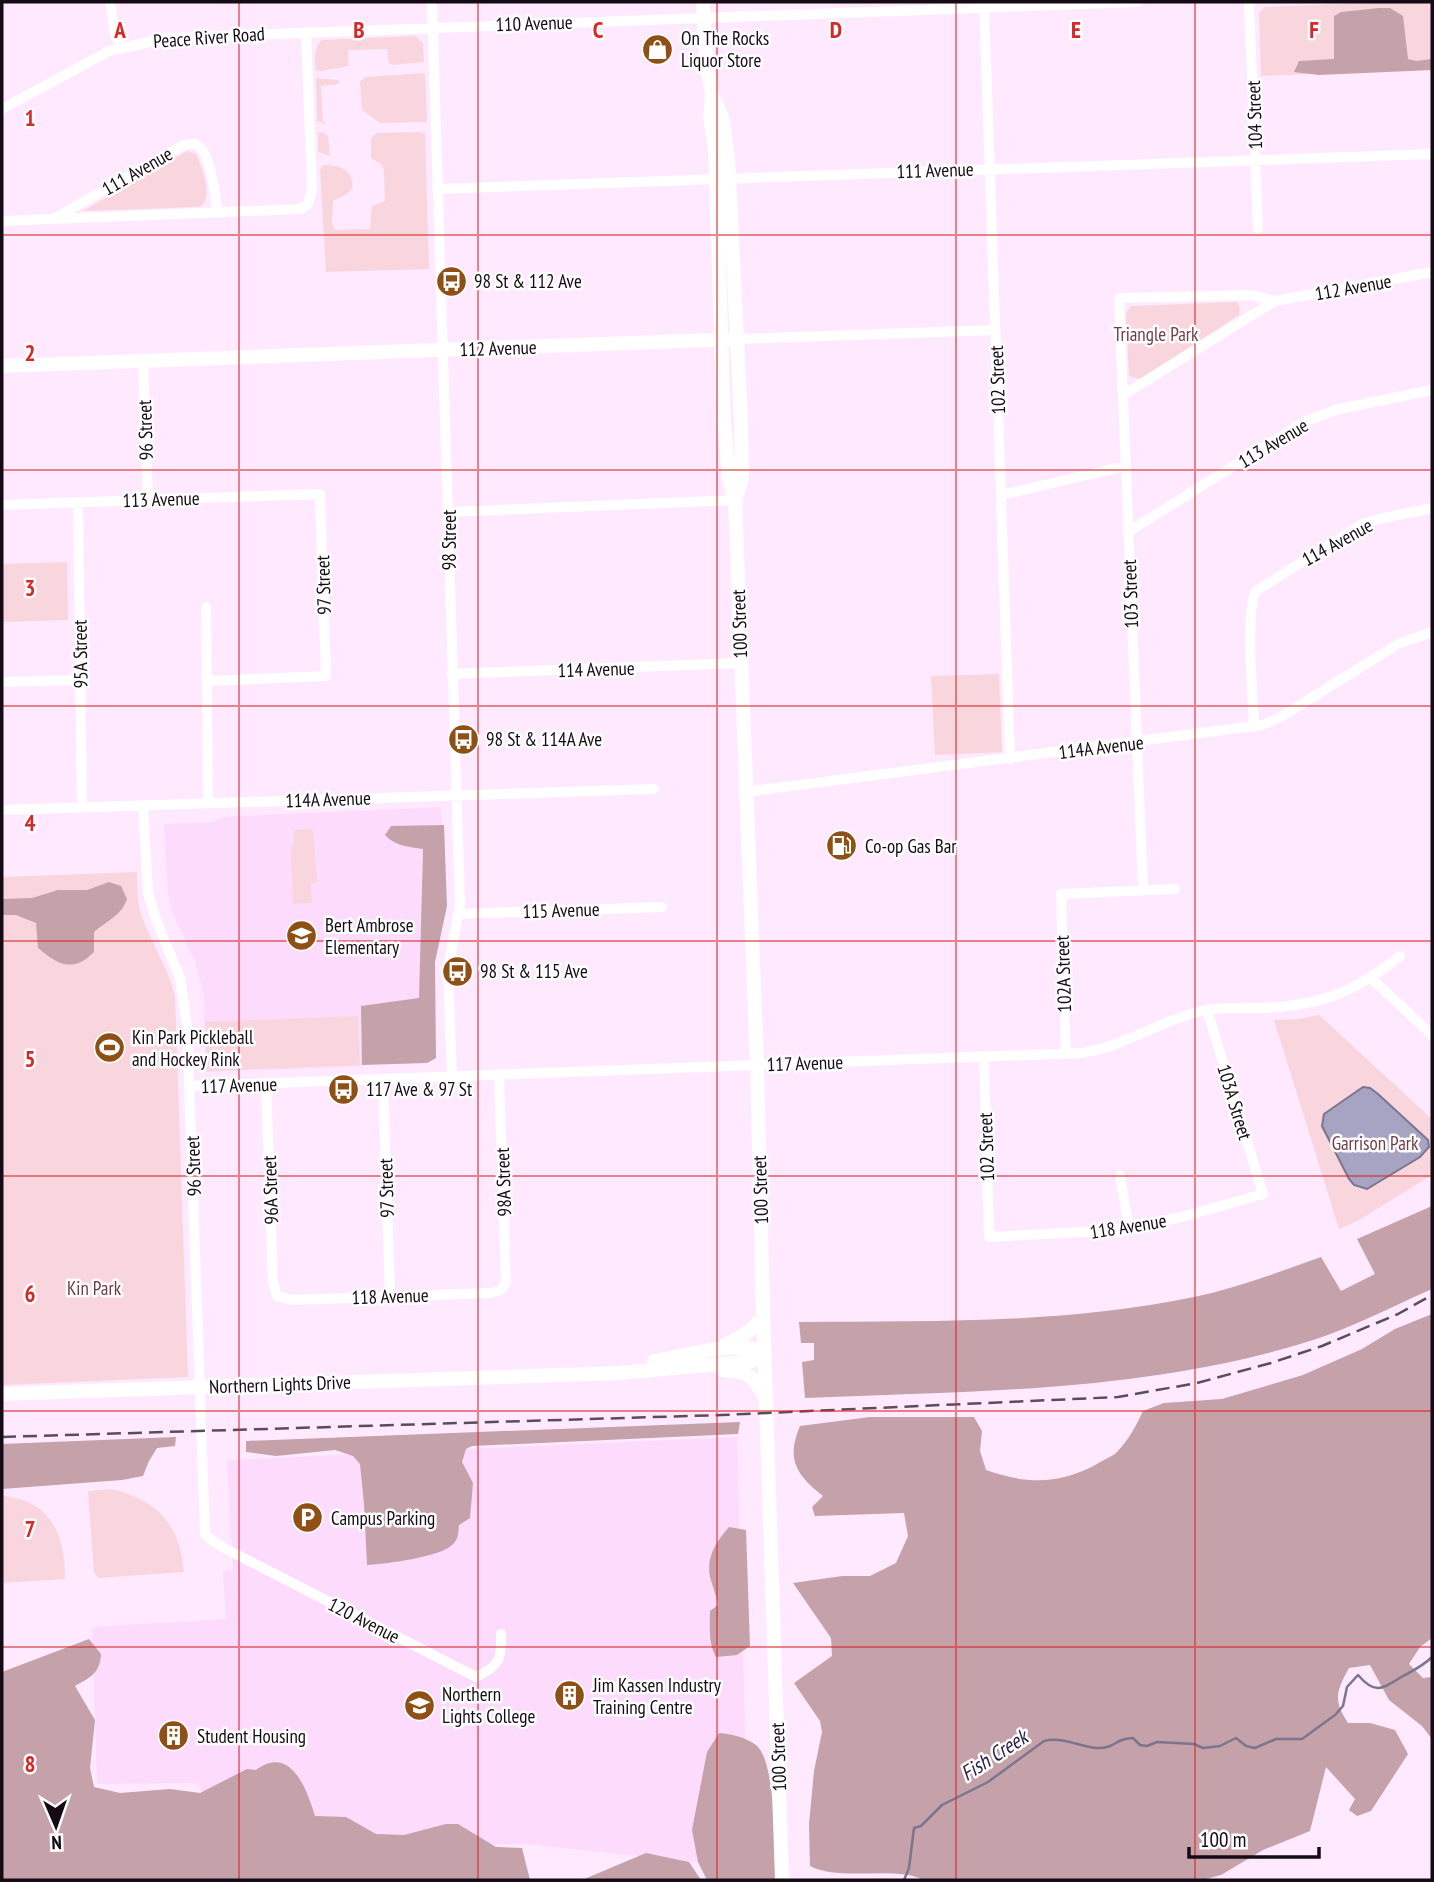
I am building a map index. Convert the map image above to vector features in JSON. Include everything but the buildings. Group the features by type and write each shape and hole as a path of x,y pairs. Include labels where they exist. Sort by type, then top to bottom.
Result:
{"main road":[{"name":"100 Street","path":"703,2 706,62 712,94 710,117 722,178 738,339 742,478 735,500"},
{"name":"100 Street","path":"722,178 724,422 729,479 735,500 757,1065 782,1880"},
{"name":"112 Avenue","path":"2,366 738,339"},
{"path":"718,1349 743,1336 763,1318"},
{"name":"Northern Lights Drive","path":"559,1375 653,1362 718,1349 752,1347 765,1353"},
{"name":"Northern Lights Drive","path":"2,1394 619,1373 752,1361 765,1353"},
{"path":"661,1369 747,1373 757,1382 766,1399"}],"street":[{"path":"110,2 121,47"},
{"name":"98 Street","path":"432,2 459,914 449,968 452,1077"},
{"name":"110 Avenue","path":"433,27 984,5 1138,2"},
{"name":"104 Street","path":"1249,2 1258,228"},
{"name":"102 Street","path":"984,5 1010,759"},
{"name":"Peace River Road","path":"2,109 80,66 121,47 148,41 187,36 433,27"},
{"name":"111 Avenue","path":"2,221 293,211 308,204 313,189 306,32"},
{"name":"111 Avenue","path":"51,220 178,148 195,144 202,148 207,158 218,213"},
{"name":"111 Avenue","path":"438,188 1432,153"},
{"name":"112 Avenue","path":"1123,395 1275,301 1432,272"},
{"name":"112 Avenue","path":"1119,298 1251,295 1275,301"},
{"name":"103 Street","path":"1119,298 1143,890"},
{"name":"112 Avenue","path":"738,339 995,330"},
{"name":"96 Street","path":"143,361 148,499"},
{"name":"113 Avenue","path":"1129,532 1304,422 1335,410 1432,390"},
{"path":"1002,495 1125,466"},
{"name":"113 Avenue","path":"2,505 320,494"},
{"name":"97 Street","path":"206,681 326,676 320,494"},
{"path":"449,512 735,500"},
{"name":"95A Street","path":"78,502 82,807"},
{"name":"114 Avenue","path":"1254,727 1250,617 1252,597 1264,585 1361,525 1432,508"},
{"path":"206,607 208,802"},
{"name":"114A Avenue","path":"745,792 1254,727 1279,718 1398,644 1432,632"},
{"name":"114 Avenue","path":"451,674 741,663"},
{"path":"2,682 81,680"},
{"name":"114A Avenue","path":"2,810 654,789"},
{"name":"96 Street","path":"143,805 149,893 185,999 205,1535"},
{"path":"1143,890 1175,888"},
{"name":"102A Street","path":"1066,1054 1060,894 1143,890"},
{"name":"115 Avenue","path":"459,914 663,906"},
{"name":"117 Avenue","path":"190,1086 1066,1054 1108,1047 1184,1016 1207,1010 1301,1004 1339,994 1372,979 1400,956"},
{"path":"1372,979 1432,1035"},
{"name":"103A Street","path":"1207,1010 1263,1194"},
{"name":"102 Street","path":"984,1057 989,1237"},
{"name":"98A Street","path":"499,1076 506,1273 503,1288"},
{"name":"97 Street","path":"383,1080 390,1296"},
{"name":"96A Street","path":"266,1084 273,1281 276,1296"},
{"path":"1119,1176 1129,1228"},
{"name":"118 Avenue","path":"989,1237 1129,1228 1204,1212 1263,1194"},
{"name":"118 Avenue","path":"276,1296 292,1300 497,1293 503,1288"},
{"name":"120 Avenue","path":"205,1535 229,1550 476,1677 493,1669 500,1657 501,1634"}],"shaded area":[{"path":"1390,8 1403,16 1408,59 1432,59 1432,70 1319,75 1294,72 1299,61 1334,59 1334,16 1341,12"},
{"name":"Bert Ambrose Elementary","path":"441,807 442,825 423,826 419,999 361,1006 362,1066 206,1072 204,996 195,961 172,912 168,894 164,824 213,822 222,817"},
{"path":"444,825 447,906 435,962 436,1058 427,1063 362,1065 361,1006 419,998 423,849 398,844 385,835 391,826"},
{"path":"109,882 121,886 127,899 118,914 94,932 94,952 79,963 59,962 38,948 36,923 16,915 2,915 2,899 32,898 58,890 87,890"},
{"path":"1363,1087 1378,1094 1428,1140 1429,1147 1420,1157 1367,1189 1354,1185 1349,1179 1322,1126 1324,1114"},
{"path":"1432,1206 1432,1289 1310,1341 1248,1358 1123,1380 996,1390 805,1398 802,1362 814,1360 814,1343 801,1343 799,1322 1047,1317 1145,1306 1210,1293 1321,1257 1341,1291 1375,1274 1357,1239"},
{"path":"1432,1314 1432,1638 1420,1647 1409,1664 1423,1678 1432,1677 1432,1739 1422,1726 1389,1700 1370,1665 1349,1668 1338,1696 1340,1708 1348,1723 1370,1723 1395,1730 1408,1754 1371,1811 1357,1816 1349,1810 1355,1799 1326,1767 1310,1831 1263,1850 1221,1875 1202,1880 923,1880 899,1874 837,1873 810,1866 809,1824 814,1771 822,1732 820,1721 794,1683 832,1656 831,1638 793,1583 842,1576 870,1576 896,1563 908,1536 904,1513 815,1516 812,1507 823,1496 806,1481 796,1466 794,1448 800,1426 870,1417 974,1417 982,1431 980,1451 986,1470 1029,1480 1056,1479 1083,1471 1116,1453 1143,1411 1164,1403 1222,1399 1303,1375 1362,1349 1395,1329"},
{"path":"740,1422 738,1434 472,1446 466,1449 462,1462 473,1483 470,1518 459,1525 454,1543 446,1549 425,1556 367,1565 360,1464 353,1456 335,1450 276,1456 246,1452 246,1441"},
{"path":"176,1437 175,1446 157,1448 143,1476 2,1489 2,1444"},
{"name":"Northern Lights College","path":"737,1437 749,1868 527,1844 233,1848 197,1783 97,1784 92,1627 226,1619 223,1572 233,1570 227,1460"},
{"path":"729,1527 746,1530 750,1646 737,1655 716,1657 711,1640 710,1611 718,1605 709,1563 716,1544"},
{"path":"89,1639 101,1654 99,1666 90,1677 75,1686 95,1720 90,1768 94,1787 120,1793 170,1789 200,1793 247,1769 256,1770 268,1763 279,1763 288,1766 296,1774 315,1816 346,1817 376,1834 404,1835 446,1824 458,1824 496,1847 522,1848 530,1880 2,1880 2,1672"},
{"path":"719,1733 747,1740 756,1745 763,1754 771,1787 776,1880 707,1880 698,1862 692,1830 707,1752"},
{"path":"646,1853 689,1862 701,1880 582,1880"}],"green space":[{"path":"1432,2 1432,69 1261,76 1259,13 1265,7"},
{"path":"415,36 423,43 424,62 393,65 389,63 387,49 348,50 348,66 316,70 315,54 322,40"},
{"path":"425,73 427,122 380,123 362,110 360,82 365,77"},
{"path":"316,78 338,80 340,84 321,86 323,120 326,124 317,121"},
{"path":"322,132 328,136 330,156 318,152 318,133"},
{"path":"376,133 425,134 429,269 326,272 320,170 323,165 337,166 345,170 352,183 349,192 333,201 332,222 335,230 370,229 372,206 385,201 384,170 381,164 371,158 371,139"},
{"path":"187,151 196,154 206,182 206,197 199,207 83,211"},
{"name":"Triangle Park","path":"1237,302 1239,315 1140,379 1129,376 1126,313 1131,306"},
{"path":"67,562 68,620 2,622 2,564"},
{"path":"999,674 1002,752 935,755 931,676"},
{"path":"313,829 317,883 311,884 312,903 293,904 291,847 294,846 294,830"},
{"name":"Kin Park","path":"137,872 140,912 175,996 188,1377 2,1385 2,877"},
{"name":"Garrison Park","path":"1319,1015 1432,1119 1432,1175 1359,1220 1339,1229 1274,1020"},
{"path":"358,1016 360,1065 207,1071 205,1022"},
{"path":"112,1489 142,1501 164,1517 177,1540 184,1572 99,1578 94,1573 88,1491"},
{"path":"2,1496 33,1504 52,1522 62,1548 65,1579 2,1583"}],"waterway":[{"name":"Fish Creek","path":"904,1880 909,1868 914,1828 921,1826 942,1805 988,1782 1044,1741 1060,1740 1100,1748 1133,1738 1140,1745 1147,1746 1157,1742 1194,1744 1203,1748 1220,1746 1236,1738 1246,1746 1255,1748 1276,1739 1302,1739 1343,1706 1347,1687 1358,1675 1370,1686 1380,1688 1418,1668 1432,1657"}],"railway":[{"path":"2,1437 722,1415 1118,1397 1197,1383 1271,1363 1322,1346 1398,1314 1432,1295"}],"place":[{"name":"On The Rocks Liquor Store","path":"658,49"},
{"name":"98 St & 112 Ave","path":"451,281"},
{"name":"98 St & 114A Ave","path":"463,739"},
{"name":"Co-op Gas Bar","path":"842,846"},
{"name":"Bert Ambrose Elementary","path":"302,936"},
{"name":"98 St & 115 Ave","path":"457,971"},
{"name":"Kin Park Pickleball and Hockey Rink","path":"109,1048"},
{"name":"117 Ave & 97 St","path":"343,1089"},
{"name":"Campus Parking","path":"308,1518"},
{"name":"Jim Kassen Industry Training Centre","path":"570,1696"},
{"name":"Northern Lights College","path":"419,1705"},
{"name":"Student Housing","path":"174,1736"}]}
